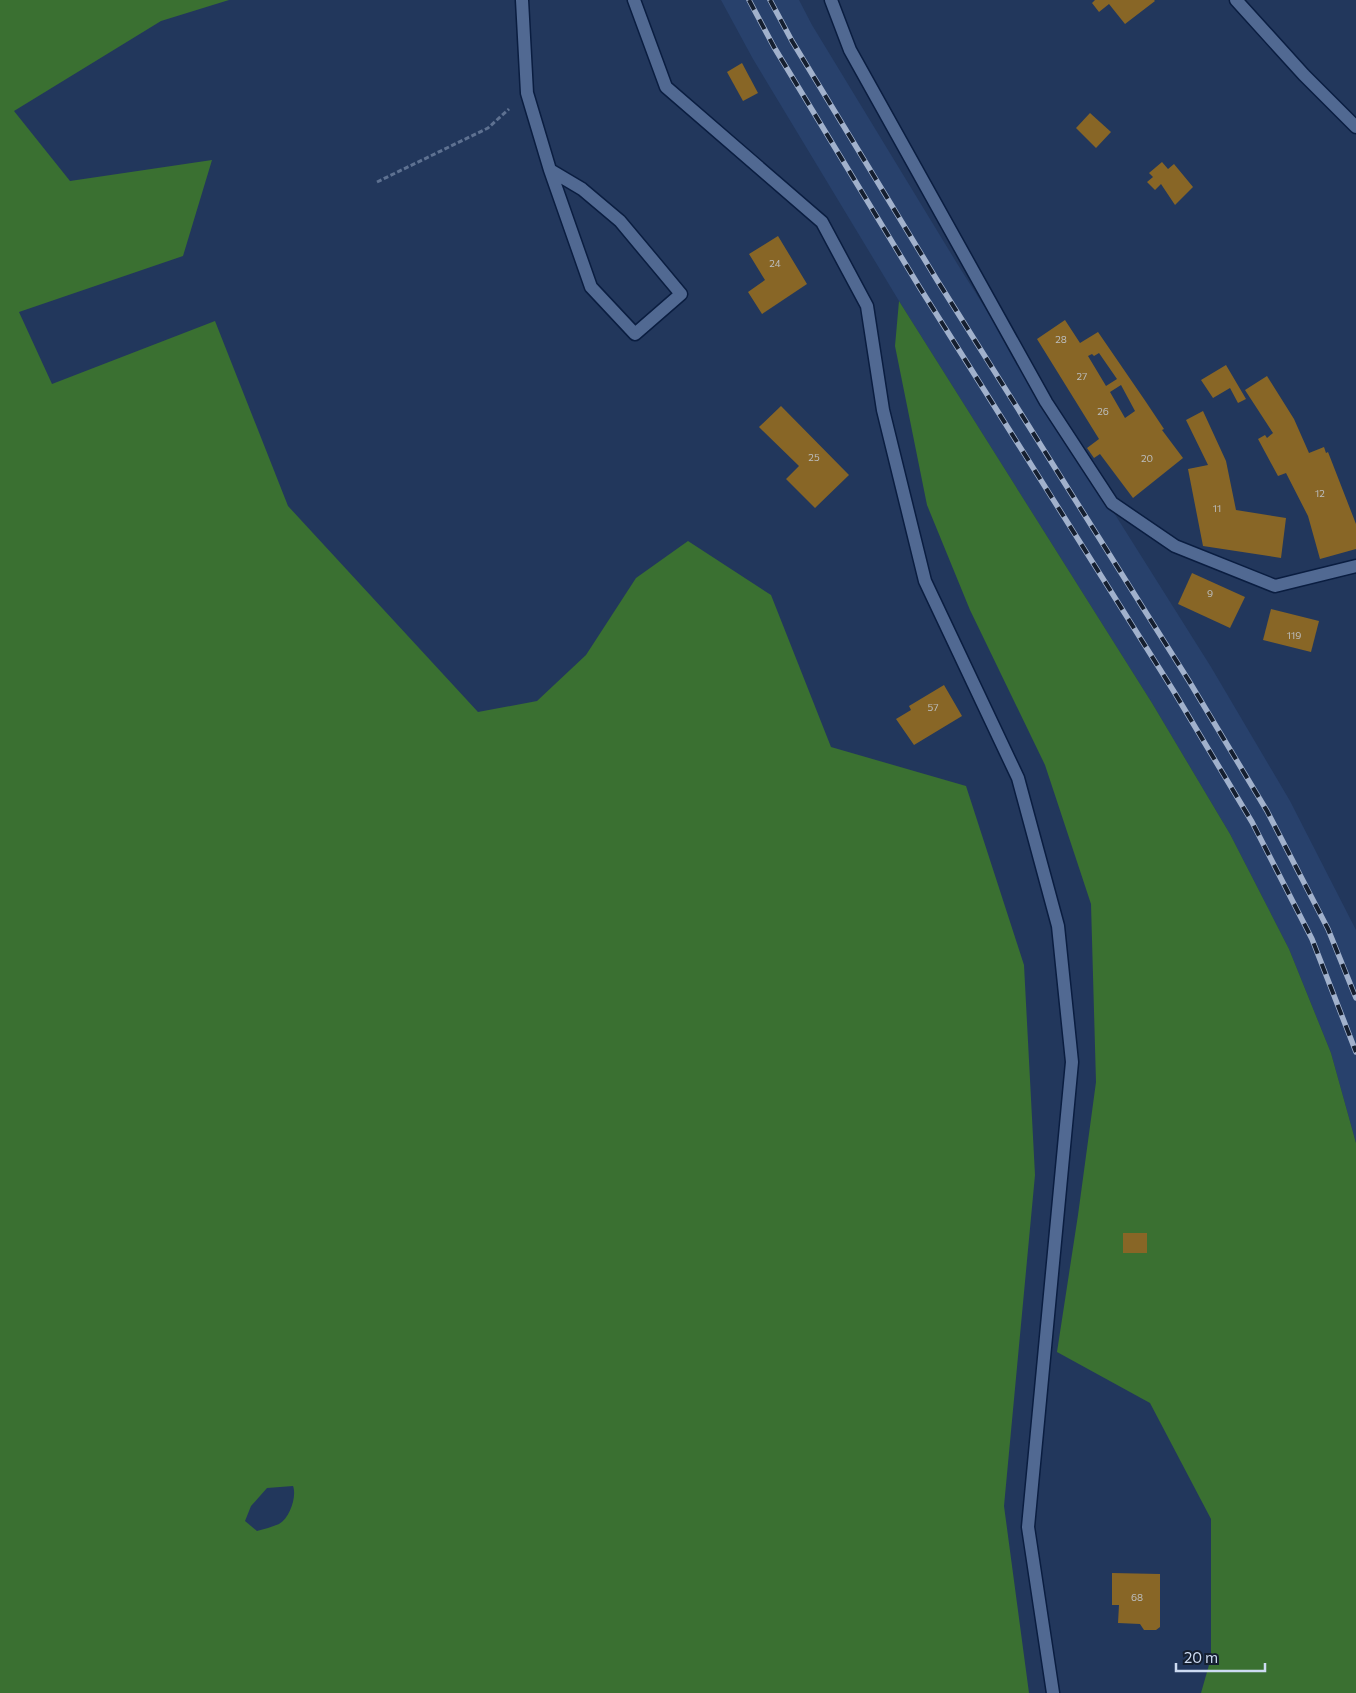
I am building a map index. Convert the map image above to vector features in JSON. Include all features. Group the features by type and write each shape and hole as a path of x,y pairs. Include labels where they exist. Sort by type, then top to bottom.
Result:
{"street":[{"path":"522,0 527,93 550,170 591,287 634,334 680,294 620,221 582,189 550,170"},
{"path":"634,0 666,87 822,222 867,306 884,410 925,581 1018,778 1058,926 1072,1062 1028,1527 1053,1693"},
{"path":"831,0 850,50 1046,402 1112,503 1175,546 1275,586 1356,566"},
{"path":"1236,0 1304,75 1356,127"}],"path":[{"path":"377,182 488,128 527,93"}],"shaded area":[{"path":"721,0 799,0 812,25 958,265 1211,667 1290,801 1356,930 1356,1143 1331,1053 1289,949 1230,834 1152,703 899,301 753,59"}],"green space":[{"path":"0,0 229,0 161,21 14,111 70,181 212,160 183,256 19,312 52,384 215,321 288,506 478,712 537,701 586,655 636,578 688,541 771,595 831,747 966,786 1024,965 1035,1175 1004,1506 1029,1693 0,1693","holes":["293,1486 294,1490 289,1512 279,1524 257,1531 245,1521 251,1506 267,1488"]},
{"path":"899,301 1152,703 1230,834 1289,949 1331,1053 1356,1143 1356,1693 1201,1693 1211,1658 1211,1519 1150,1403 1057,1352 1096,1082 1091,904 1045,765 970,610 927,505 895,346"}],"building":[{"path":"1095,0 1155,1 1125,24 1109,4 1099,12 1092,3"},
{"path":"742,63 758,93 743,101 727,72"},
{"path":"1090,113 1111,132 1096,148 1076,128"},
{"path":"1162,162 1168,169 1174,164 1193,187 1175,205 1161,184 1155,190 1147,182 1153,177 1149,173"},
{"path":"778,236 807,284 762,314 748,292 765,280 749,254"},
{"path":"1065,320 1080,343 1098,332 1164,429 1162,430 1183,458 1133,498 1100,454 1094,458 1087,448 1099,439 1037,339","holes":["1099,353 1117,379 1106,386 1088,356 1092,354 1094,356","1121,385 1135,411 1125,418 1110,392"]},
{"path":"1226,365 1246,399 1238,403 1230,388 1213,398 1201,380"},
{"path":"1267,376 1294,419 1309,453 1324,447 1326,453 1328,452 1356,524 1356,549 1320,559 1308,516 1286,473 1278,476 1258,439 1265,435 1267,438 1273,433 1245,390"},
{"path":"781,406 849,475 815,508 786,479 799,466 759,427"},
{"path":"1203,411 1226,461 1236,510 1286,518 1281,558 1203,546 1188,469 1208,465 1186,420"},
{"path":"1192,573 1245,597 1230,628 1178,604"},
{"path":"1271,609 1319,621 1311,652 1263,640"},
{"path":"944,685 962,716 914,745 896,719 911,710 909,706"},
{"path":"1123,1233 1147,1233 1147,1253 1123,1253"},
{"path":"1112,1573 1160,1574 1160,1627 1156,1630 1144,1630 1140,1624 1118,1623 1119,1605 1112,1605"}],"railway":[{"path":"749,0 774,47 920,288 1173,690 1252,822 1312,939 1356,1052"},
{"path":"770,0 792,41 937,280 1189,681 1267,811 1328,929 1356,998"}]}
